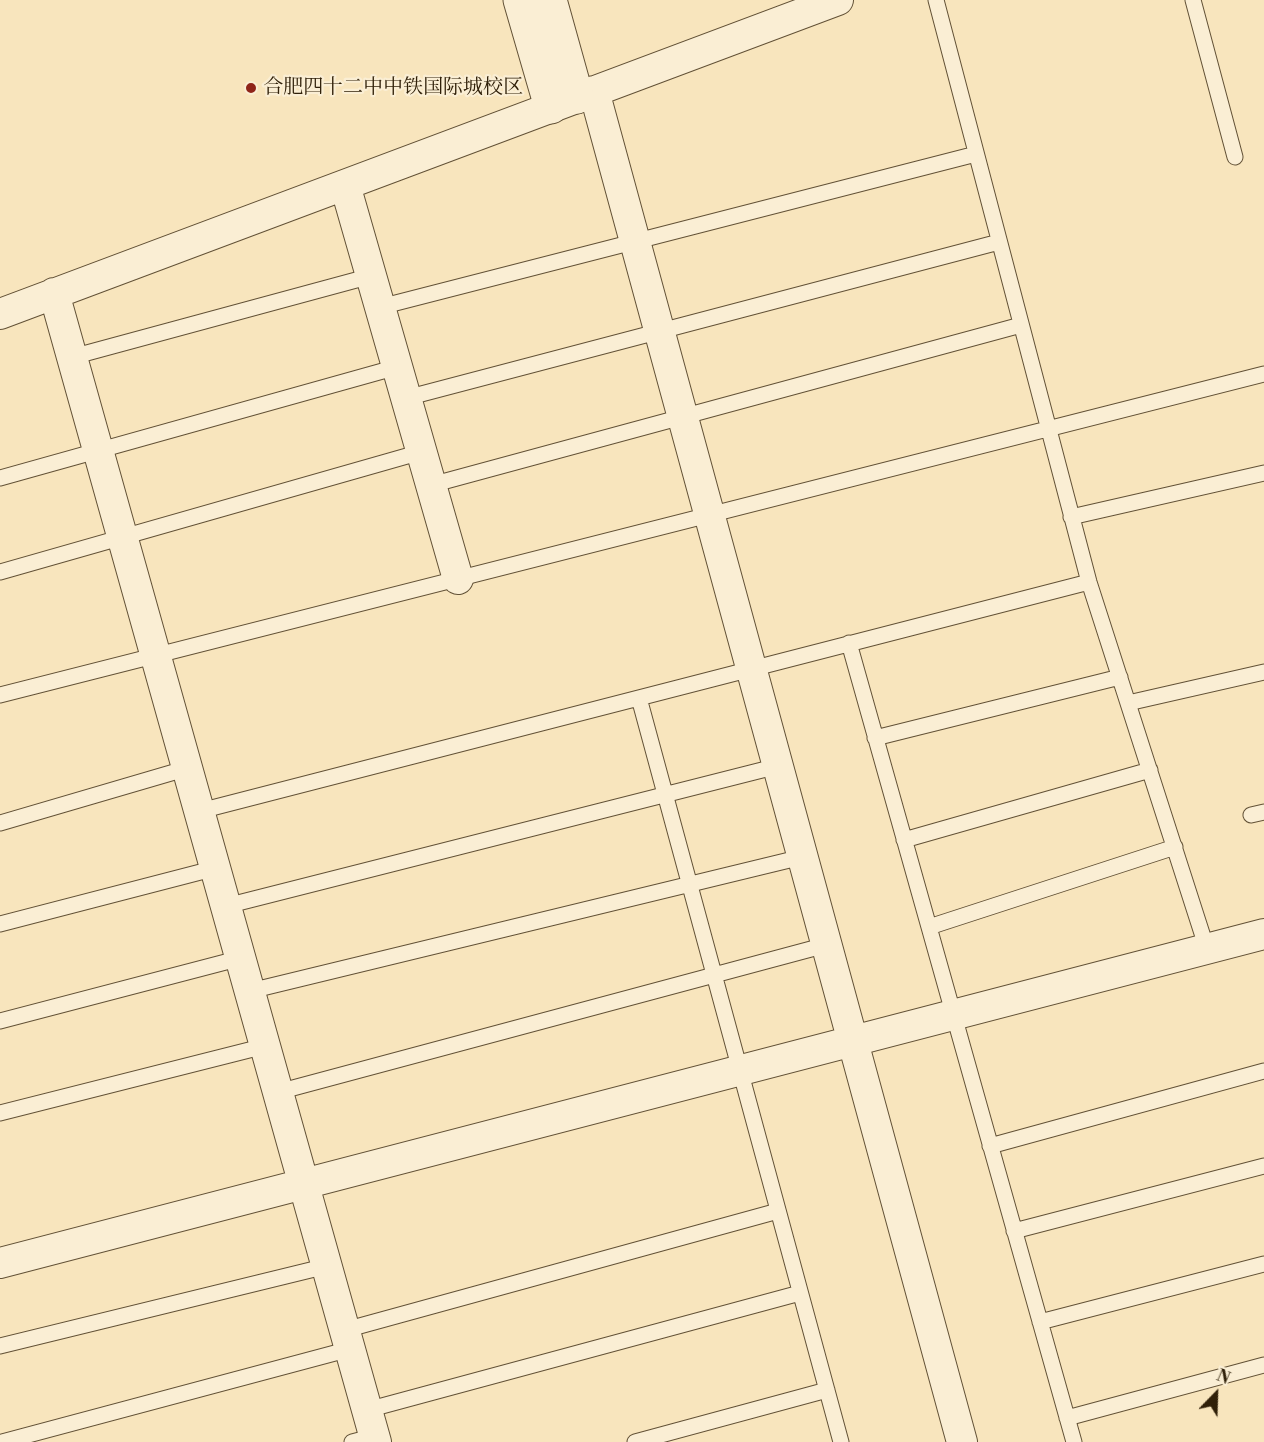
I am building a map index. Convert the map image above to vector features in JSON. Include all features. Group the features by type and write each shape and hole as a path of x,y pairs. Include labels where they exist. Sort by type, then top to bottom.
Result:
{"street":[{"path":"520,0 574,99 635,241 962,1442"},
{"path":"550,0 574,99"},
{"path":"0,314 838,0"},
{"path":"345,185 458,579"},
{"path":"54,293 327,1266 347,1339 368,1432"},
{"path":"0,1263 1264,934"}],"lane":[{"path":"936,0 1089,582 1207,949"},
{"path":"1193,0 1235,157"},
{"path":"380,307 976,154"},
{"path":"406,398 999,242"},
{"path":"72,357 371,276"},
{"path":"431,485 1021,325"},
{"path":"0,478 397,367"},
{"path":"0,695 1264,374"},
{"path":"0,572 421,452"},
{"path":"1071,517 1264,473"},
{"path":"200,811 1089,582"},
{"path":"849,643 1074,1442"},
{"path":"1128,703 1264,672"},
{"path":"875,738 1120,677"},
{"path":"639,698 840,1442"},
{"path":"226,906 778,766"},
{"path":"0,823 188,768"},
{"path":"904,840 1150,770"},
{"path":"929,927 1175,847"},
{"path":"250,992 802,857"},
{"path":"0,924 216,868"},
{"path":"278,1092 826,945"},
{"path":"0,1021 241,958"},
{"path":"0,1113 266,1046"},
{"path":"990,1146 1264,1071"},
{"path":"1014,1230 1264,1166"},
{"path":"1,1441 778,1211"},
{"path":"1040,1322 1264,1264"},
{"path":"0,1346 327,1266"},
{"path":"368,1432 800,1293"},
{"path":"1067,1418 1264,1365"},
{"path":"635,1442 826,1390"}],"place":[{"name":"合肥四十二中中铁国际城校区","path":"251,88"}]}
